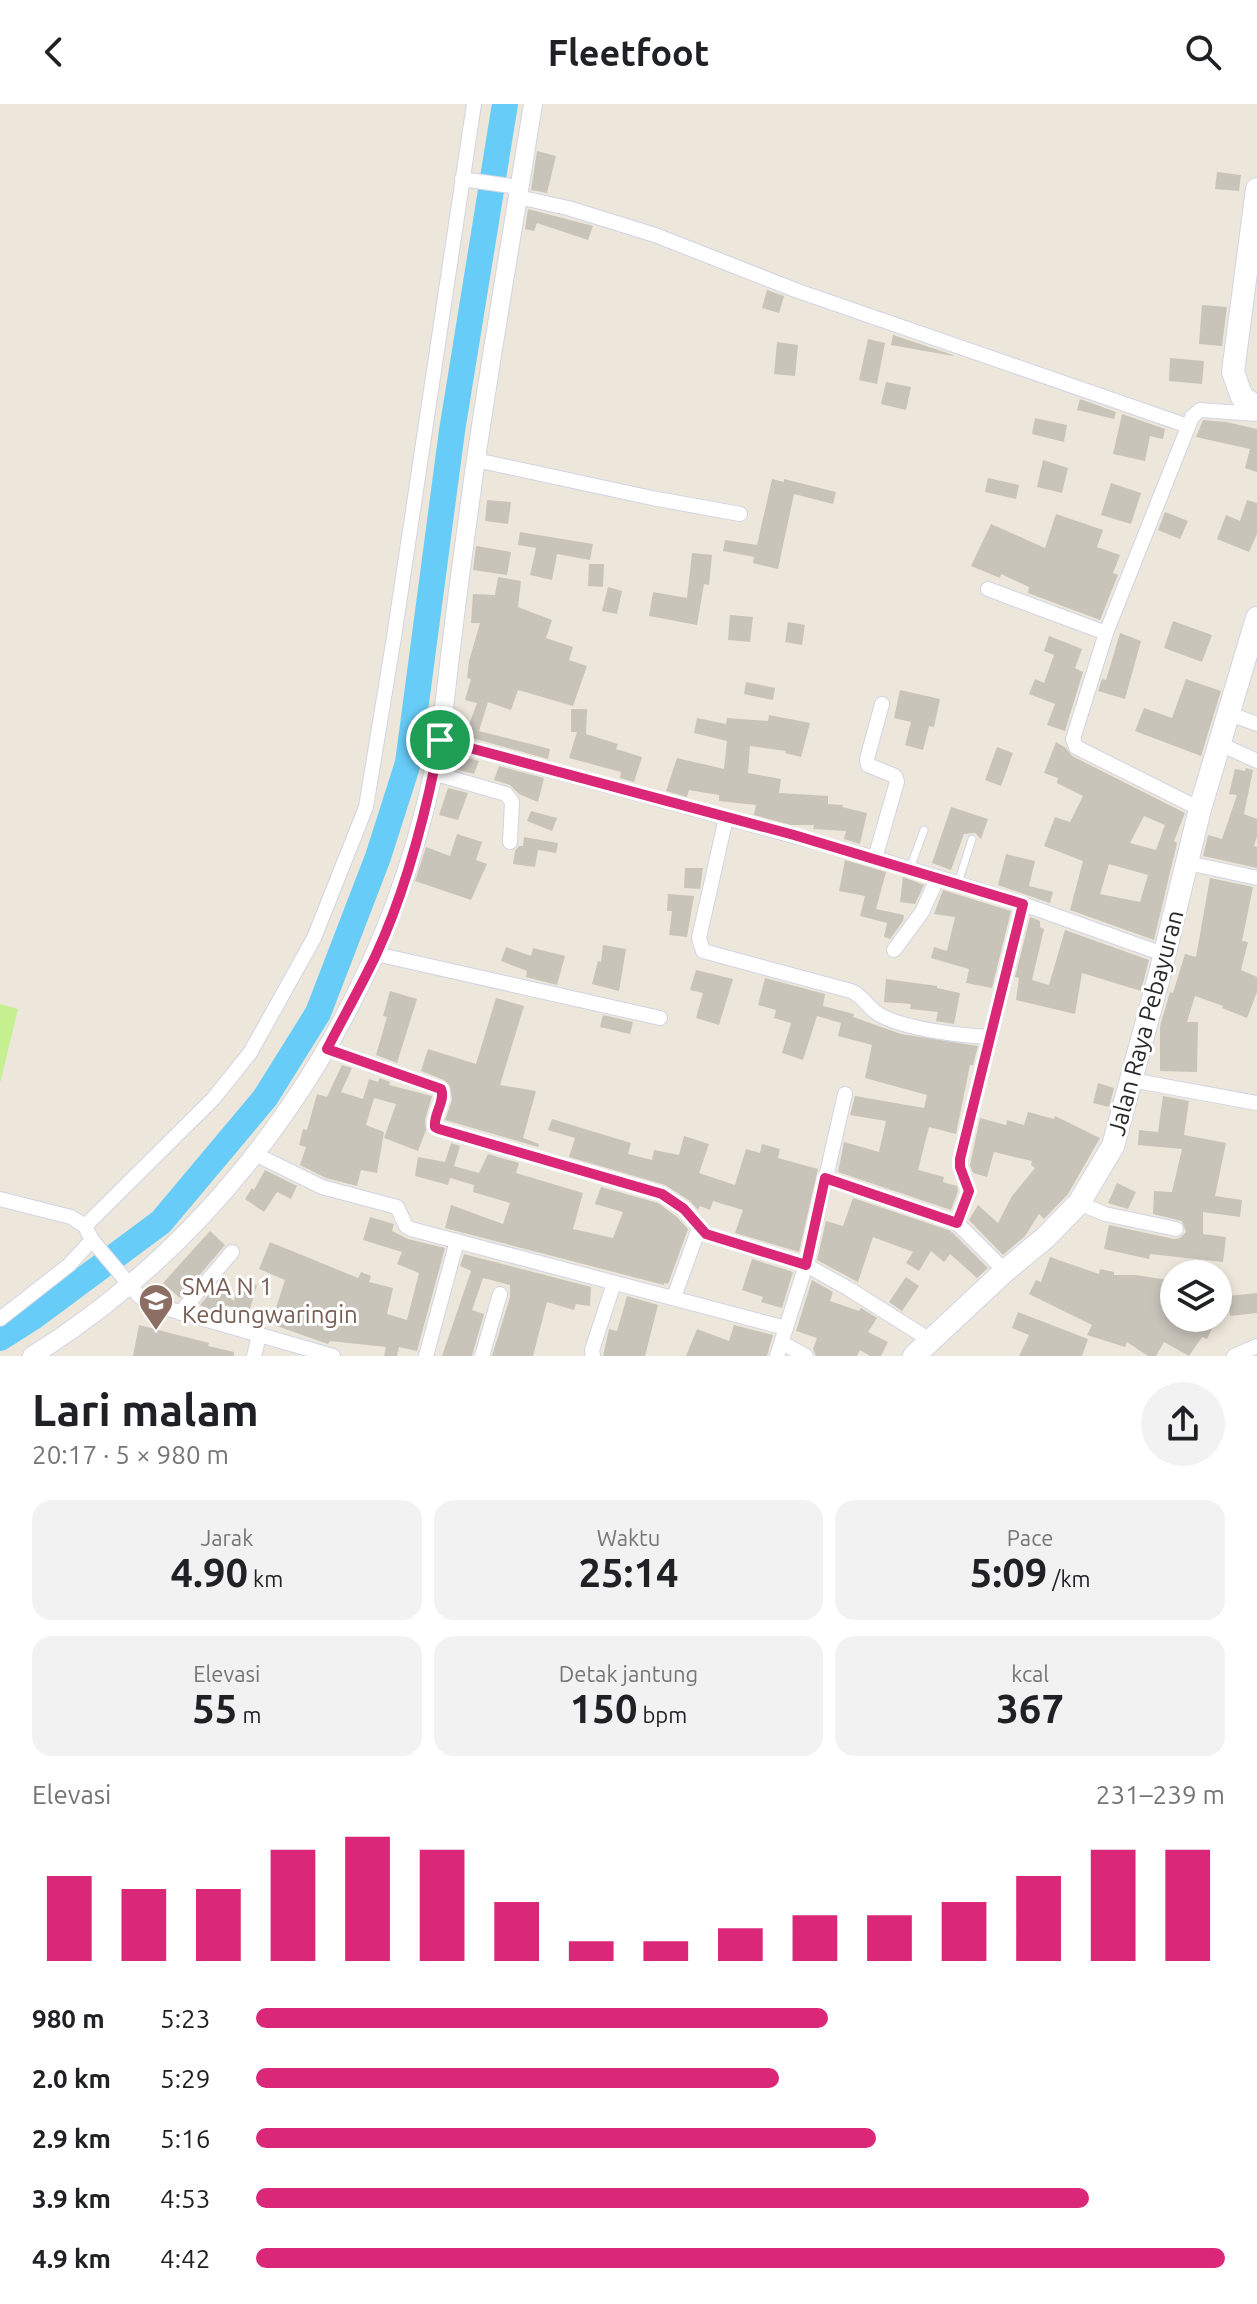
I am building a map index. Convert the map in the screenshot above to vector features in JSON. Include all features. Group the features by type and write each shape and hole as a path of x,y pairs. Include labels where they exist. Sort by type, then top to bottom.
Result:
{"main road":[{"path":"1257,189 1254,237 1233,372 1242,397 1257,407"},
{"name":"Jalan Raya Pebayuran","path":"922,1348 1046,1237 1079,1203 1113,1146 1200,809 1257,618"}],"street":[{"path":"0,1319 69,1265 89,1233 213,1099 250,1053 314,938 366,807 474,104"},
{"path":"32,1356 81,1322 125,1279 207,1210 255,1154 327,1049 376,954 410,864 440,740 476,460 533,104"},
{"path":"462,179 517,190 655,235 798,291 1188,426"},
{"path":"1200,809 1073,743 1106,633 1195,412 1257,414"},
{"path":"476,460 740,514"},
{"path":"988,589 1106,633"},
{"path":"875,858 897,782 895,776 868,765 882,704"},
{"path":"1230,714 1257,724"},
{"path":"440,740 910,868 1163,954"},
{"path":"1220,744 1257,761"},
{"path":"433,773 506,794 512,802 510,842"},
{"path":"726,818 699,938 703,951 851,991 860,995 880,1015 904,1023 991,1037"},
{"path":"1188,863 1257,878"},
{"path":"894,950 922,912 938,877"},
{"path":"957,1223 969,1191 960,1159 1023,904"},
{"path":"376,954 660,1018"},
{"path":"327,1049 441,1089 443,1095 434,1120 435,1127 439,1129 662,1194 684,1209 706,1234 806,1265 849,1289 922,1348"},
{"path":"1131,1080 1257,1103"},
{"path":"782,1342 806,1265 845,1094"},
{"path":"255,1154 322,1187 397,1207 406,1226 411,1229 674,1297 782,1342 806,1356"},
{"path":"825,1178 957,1223 1005,1271"},
{"path":"0,1199 71,1217 89,1233 148,1303 333,1356"},
{"path":"1079,1203 1117,1217 1176,1229"},
{"path":"674,1297 699,1228"},
{"path":"426,1356 457,1241"},
{"path":"180,1313 232,1252"},
{"path":"593,1356 592,1350 614,1283"},
{"path":"482,1356 500,1294"},
{"path":"254,1356 259,1336"},
{"path":"1234,1356 1257,1346"}],"lane":[{"path":"910,868 924,830"},
{"path":"958,883 972,839"}],"green space":[{"path":"0,1004 18,1009 0,1083"}],"building":[{"path":"537,151 556,156 547,193 531,190"},
{"path":"1217,172 1241,175 1239,191 1215,189"},
{"path":"528,209 593,226 588,240 537,223 534,231 525,229"},
{"path":"767,290 784,296 779,313 762,308"},
{"path":"1202,305 1227,307 1222,346 1199,344"},
{"path":"893,335 953,355 953,356 891,345"},
{"path":"868,339 885,343 877,384 859,380"},
{"path":"777,342 798,345 795,376 774,374"},
{"path":"1170,358 1204,361 1202,384 1169,381"},
{"path":"886,382 911,387 906,410 881,404"},
{"path":"1080,399 1116,412 1114,419 1077,410"},
{"path":"1122,414 1165,429 1163,439 1150,436 1145,461 1113,454"},
{"path":"1035,418 1067,425 1064,442 1032,434"},
{"path":"1203,420 1257,429 1257,472 1245,468 1250,449 1196,437"},
{"path":"1043,460 1068,468 1062,493 1037,487"},
{"path":"988,478 1019,485 1016,499 985,492"},
{"path":"772,479 836,492 833,504 794,494 778,569 753,563 754,557 723,551 725,540 757,545"},
{"path":"1111,483 1141,493 1131,524 1101,515"},
{"path":"487,500 511,502 508,524 485,521"},
{"path":"1247,500 1257,503 1257,534 1249,552 1217,539 1226,515 1240,521"},
{"path":"1165,512 1188,521 1180,539 1158,530"},
{"path":"1056,514 1103,530 1097,547 1120,555 1113,573 1118,575 1100,620 1028,593 1029,587 1001,574 1000,578 971,566 991,524 1045,548"},
{"path":"520,532 593,544 590,560 557,554 552,580 530,575 536,548 518,545"},
{"path":"476,546 511,552 507,575 473,570"},
{"path":"692,553 712,555 709,585 704,584 697,625 649,616 653,592 687,598"},
{"path":"589,564 604,564 603,587 588,586"},
{"path":"498,577 521,581 518,607 552,620 546,638 573,647 569,660 587,666 573,706 518,690 511,710 488,702 479,731 550,749 548,759 465,736 477,703 465,700 471,679 467,678 469,661 480,623 471,623 473,594 495,595"},
{"path":"608,587 622,591 617,614 602,611"},
{"path":"730,615 753,617 750,642 728,640"},
{"path":"1173,621 1212,635 1202,662 1164,648"},
{"path":"788,622 805,625 802,645 785,642"},
{"path":"1120,633 1141,641 1125,699 1098,691 1102,679 1106,680"},
{"path":"1049,636 1082,649 1075,668 1083,672 1065,731 1047,725 1055,704 1029,694 1035,679 1044,683 1054,655 1044,651"},
{"path":"1186,679 1221,691 1201,756 1135,731 1144,708 1172,718"},
{"path":"746,682 775,688 773,700 744,694"},
{"path":"900,690 940,699 934,727 929,726 923,750 905,745 911,722 894,718"},
{"path":"571,709 587,709 586,734 618,744 616,749 642,757 634,782 620,778 621,772 569,758 577,732 571,732"},
{"path":"769,715 810,723 801,757 786,751 750,746 748,773 781,779 779,793 828,796 828,804 867,813 860,844 844,839 846,831 813,829 814,825 791,825 754,815 756,805 719,801 719,795 689,790 687,797 666,791 677,758 724,769 727,741 694,733 697,718 726,724 727,718 768,721"},
{"path":"1056,742 1072,756 1185,813 1174,841 1177,843 1154,940 1070,910 1083,861 1044,846 1055,817 1070,822 1083,796 1057,783 1058,778 1044,773","holes":["1144,816 1165,825 1156,850 1130,843","1109,864 1148,875 1140,902 1100,894"]},
{"path":"997,747 1013,753 1001,786 985,780"},
{"path":"449,753 479,761 474,774 447,767"},
{"path":"499,766 544,778 538,802 519,794 510,785 494,780"},
{"path":"1246,768 1253,770 1244,814 1257,819 1254,846 1257,847 1257,868 1203,856 1208,835 1222,839 1237,795 1229,794 1235,769 1245,771"},
{"path":"448,788 468,793 458,820 439,815"},
{"path":"951,807 988,819 981,839 975,833 964,834 951,870 932,863"},
{"path":"531,811 557,818 552,831 527,821"},
{"path":"457,834 482,842 476,860 487,864 471,900 415,881 426,847 450,856"},
{"path":"524,837 558,843 556,853 538,850 535,867 513,864 515,851 523,846"},
{"path":"1006,854 1035,861 1029,886 1053,892 1050,903 998,885"},
{"path":"845,860 886,872 876,909 904,915 890,939 884,937 887,923 860,916 865,896 839,891"},
{"path":"685,868 703,868 700,889 684,888"},
{"path":"903,877 924,885 915,904 900,902"},
{"path":"1210,878 1253,887 1242,941 1248,942 1241,970 1257,977 1257,992 1247,1018 1195,996 1187,1022 1198,1022 1197,1072 1160,1071 1160,1026 1185,954 1196,957"},
{"path":"943,890 1011,911 992,988 966,983 969,969 931,958 934,947 947,951 955,917 934,914"},
{"path":"668,894 694,896 687,937 669,935 672,911 667,911"},
{"path":"1030,917 1040,921 1040,927 1044,929 1032,980 1049,985 1065,930 1149,960 1141,991 1082,973 1075,1014 1016,1000 1019,978 1015,977"},
{"path":"603,945 626,949 619,991 592,984 598,961 601,962"},
{"path":"506,947 531,956 533,948 565,956 557,985 526,977 527,971 501,961"},
{"path":"696,970 733,979 719,1025 696,1018 703,993 690,990"},
{"path":"765,978 825,994 823,1006 854,1014 853,1017 901,1034 978,1046 973,1065 970,1065 956,1134 929,1127 918,1170 944,1177 943,1182 957,1186 951,1210 838,1172 844,1142 879,1152 886,1121 850,1115 855,1096 924,1108 927,1095 865,1078 872,1045 838,1036 841,1023 817,1016 803,1060 782,1053 791,1023 774,1018 776,1010 758,1005"},
{"path":"886,979 937,986 960,993 954,1024 936,1021 938,1012 910,1009 911,1004 884,1002"},
{"path":"390,991 417,999 397,1063 376,1055 387,1017 383,1016"},
{"path":"496,998 524,1006 500,1085 536,1091 523,1138 539,1144 538,1147 445,1120 452,1100 450,1086 444,1080 421,1071 428,1049 476,1064"},
{"path":"603,1015 633,1022 630,1034 600,1027"},
{"path":"342,1065 352,1068 341,1092 363,1099 369,1079 378,1082 380,1078 390,1082 389,1085 432,1096 425,1120 426,1130 418,1151 384,1138 396,1104 374,1098 366,1125 384,1132 377,1173 361,1170 357,1186 326,1178 300,1165 306,1147 299,1145 303,1129 307,1130 317,1094 327,1097"},
{"path":"1098,1083 1114,1088 1109,1107 1093,1103"},
{"path":"1163,1096 1189,1101 1184,1135 1226,1143 1215,1196 1242,1200 1240,1217 1203,1212 1203,1234 1226,1237 1223,1260 1150,1254 1149,1259 1104,1249 1109,1225 1174,1239 1186,1232 1182,1221 1153,1214 1154,1191 1172,1192 1182,1149 1138,1145 1139,1130 1158,1132"},
{"path":"1028,1112 1054,1119 1055,1116 1100,1138 1068,1194 1044,1219 1039,1214 1025,1236 1003,1255 969,1220 978,1205 998,1223 1012,1196 1035,1168 1031,1165 1032,1161 994,1152 987,1177 973,1173 970,1165 980,1118 1006,1125 1007,1120 1024,1125"},
{"path":"552,1119 631,1143 628,1154 652,1160 654,1150 679,1155 684,1136 709,1144 699,1173 735,1185 746,1149 760,1153 762,1144 780,1149 778,1158 818,1169 799,1252 735,1233 743,1210 713,1201 710,1210 700,1206 698,1210 665,1185 569,1157 575,1138 548,1130"},
{"path":"451,1143 460,1146 454,1166 479,1173 488,1154 519,1163 516,1173 583,1193 573,1229 613,1238 623,1212 595,1204 601,1187 658,1203 688,1229 668,1284 445,1228 451,1205 503,1224 510,1203 473,1192 474,1185 450,1178 448,1185 415,1176 418,1157 445,1162"},
{"path":"265,1170 297,1186 291,1199 277,1192 264,1212 245,1199"},
{"path":"1117,1183 1136,1192 1128,1209 1108,1203"},
{"path":"853,1198 951,1231 950,1234 952,1232 988,1268 977,1278 950,1254 944,1262 931,1251 919,1271 906,1263 913,1252 873,1237 856,1281 817,1260 826,1221 843,1226"},
{"path":"370,1217 394,1224 392,1231 408,1239 445,1248 417,1351 399,1347 397,1356 384,1356 386,1347 330,1341 328,1344 271,1324 285,1280 259,1269 270,1242 358,1278 361,1272 371,1276 369,1282 393,1288 387,1314 407,1320 419,1273 397,1264 402,1252 363,1240"},
{"path":"210,1231 225,1245 180,1298 163,1283"},
{"path":"464,1254 591,1287 590,1306 576,1304 574,1310 547,1302 533,1356 492,1356 510,1297 510,1285 483,1278 472,1310 484,1314 472,1356 442,1356 471,1271 460,1266"},
{"path":"1050,1257 1099,1274 1100,1269 1114,1272 1114,1275 1160,1279 1160,1332 1210,1332 1207,1339 1202,1337 1189,1356 1164,1342 1156,1356 1148,1356 1127,1342 1125,1347 1087,1335 1092,1325 1029,1294 1036,1280 1041,1282"},
{"path":"752,1259 793,1272 782,1308 761,1302 763,1297 742,1290"},
{"path":"906,1277 919,1286 902,1311 889,1302"},
{"path":"239,1280 257,1285 249,1312 221,1304 215,1312 200,1305 216,1286 234,1301"},
{"path":"812,1280 833,1292 830,1301 859,1311 861,1308 877,1318 868,1332 888,1342 881,1356 870,1356 860,1350 857,1356 816,1356 813,1349 817,1338 796,1331"},
{"path":"1257,1293 1257,1313 1232,1316 1232,1296"},
{"path":"627,1296 658,1305 645,1356 603,1356 609,1329 617,1331"},
{"path":"1018,1312 1088,1339 1082,1356 1019,1356 1029,1335 1012,1328"},
{"path":"139,1325 209,1343 208,1346 234,1352 234,1356 133,1356"},
{"path":"734,1325 773,1335 767,1356 686,1356 697,1329 729,1341"}],"waterway":[{"path":"0,1338 161,1222 265,1098 318,1013 378,857 408,763 452,431 505,104"}],"place":[{"name":"SMA N 1 Kedungwaringin","path":"156,1332"}],"route":[{"path":"440,740 794,835 1023,904 960,1159 969,1191 957,1223 825,1178 806,1265 706,1234 675,1200 662,1194 439,1129 435,1127 434,1120 443,1095 441,1089 327,1049 376,954 399,893 419,834 440,740"}]}
